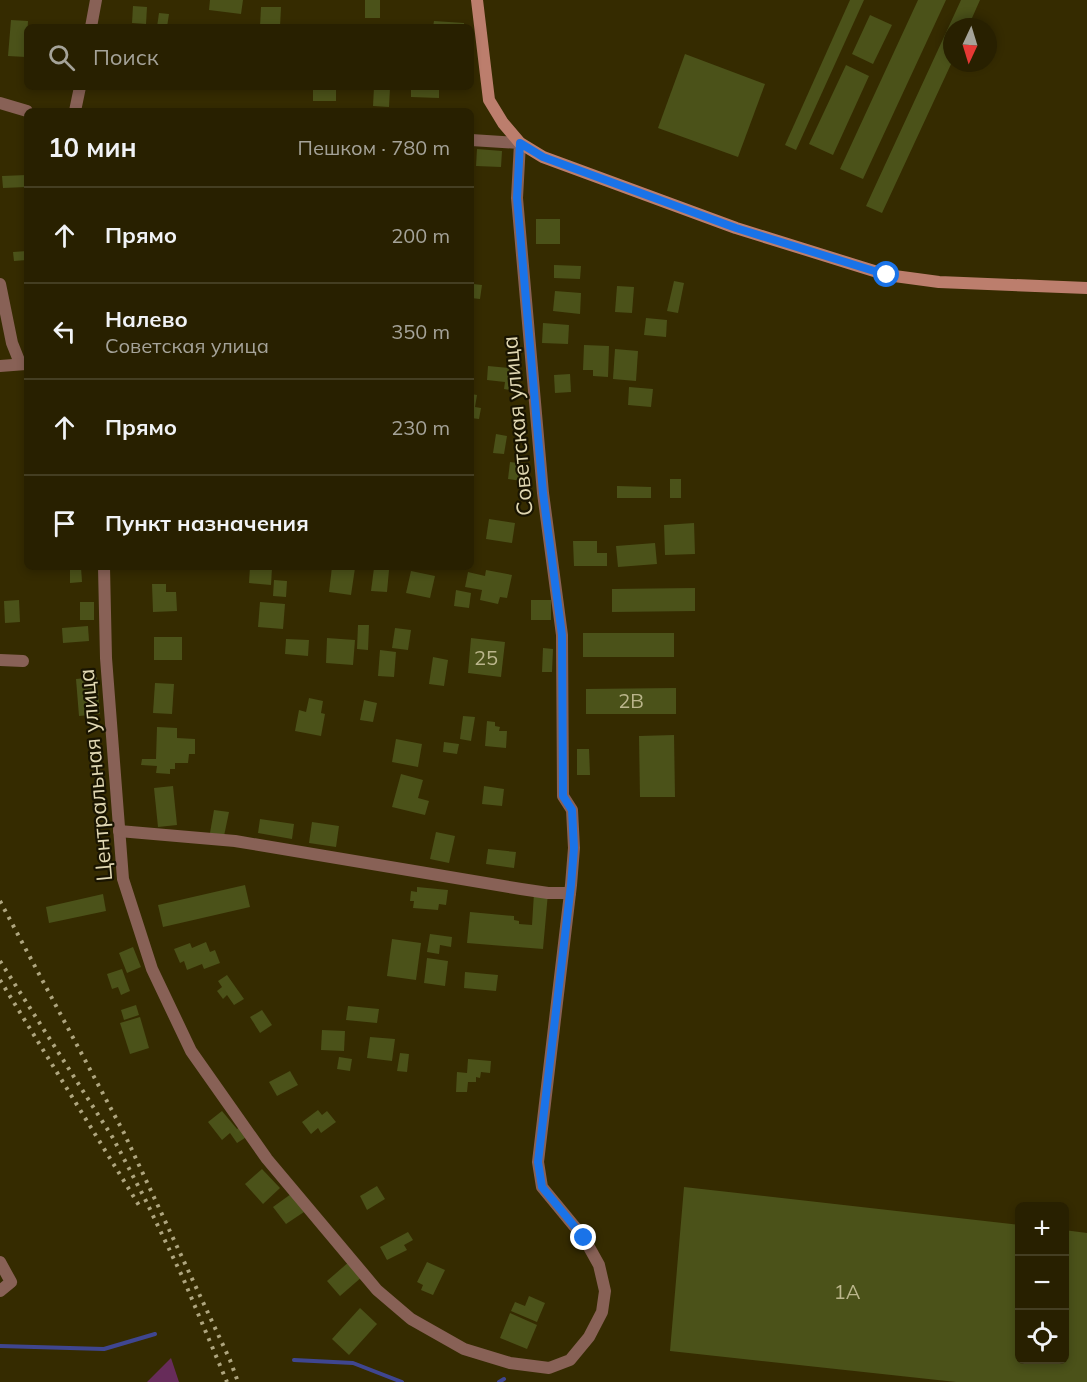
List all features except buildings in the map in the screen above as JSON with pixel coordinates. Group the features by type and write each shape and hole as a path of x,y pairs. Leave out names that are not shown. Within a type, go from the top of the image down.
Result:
{"street":[{"path":"92,24 96,0"},
{"path":"477,0 489,100 503,123 520,143 543,157 736,228 887,275 939,282 1087,288"},
{"path":"76,108 79,90"},
{"path":"0,103 24,110"},
{"path":"474,140 520,143"},
{"name":"Советская улица","path":"520,143 517,198 543,493 562,635 563,796 572,810 574,848 570,893"},
{"path":"0,284 12,343 23,363 0,366"},
{"name":"Центральная улица","path":"104,570 106,658 123,879 152,969 191,1051 267,1159 377,1290 411,1319 464,1349 510,1363 549,1368 570,1360 589,1337 602,1312 605,1291 599,1265 584,1238 542,1187 538,1162 570,893"},
{"path":"0,660 23,661"},
{"path":"119,831 235,841 521,889 570,893"},
{"path":"0,1262 11,1282 0,1291"}],"shaded area":[{"path":"171,1358 179,1382 147,1382"}],"waterway":[{"path":"0,1346 104,1349 155,1334"},
{"path":"294,1360 353,1363 402,1382"},
{"path":"499,1382 504,1379"}],"railway":[{"path":"0,901 124,1133 230,1360 238,1382"},
{"path":"0,961 113,1138 183,1278 227,1382"},
{"path":"0,980 140,1207"}],"route":[{"path":"584,1238 542,1187 538,1162 574,848 572,810 563,796 562,635 543,493 517,198 520,143 543,157 736,228 887,275"}]}
